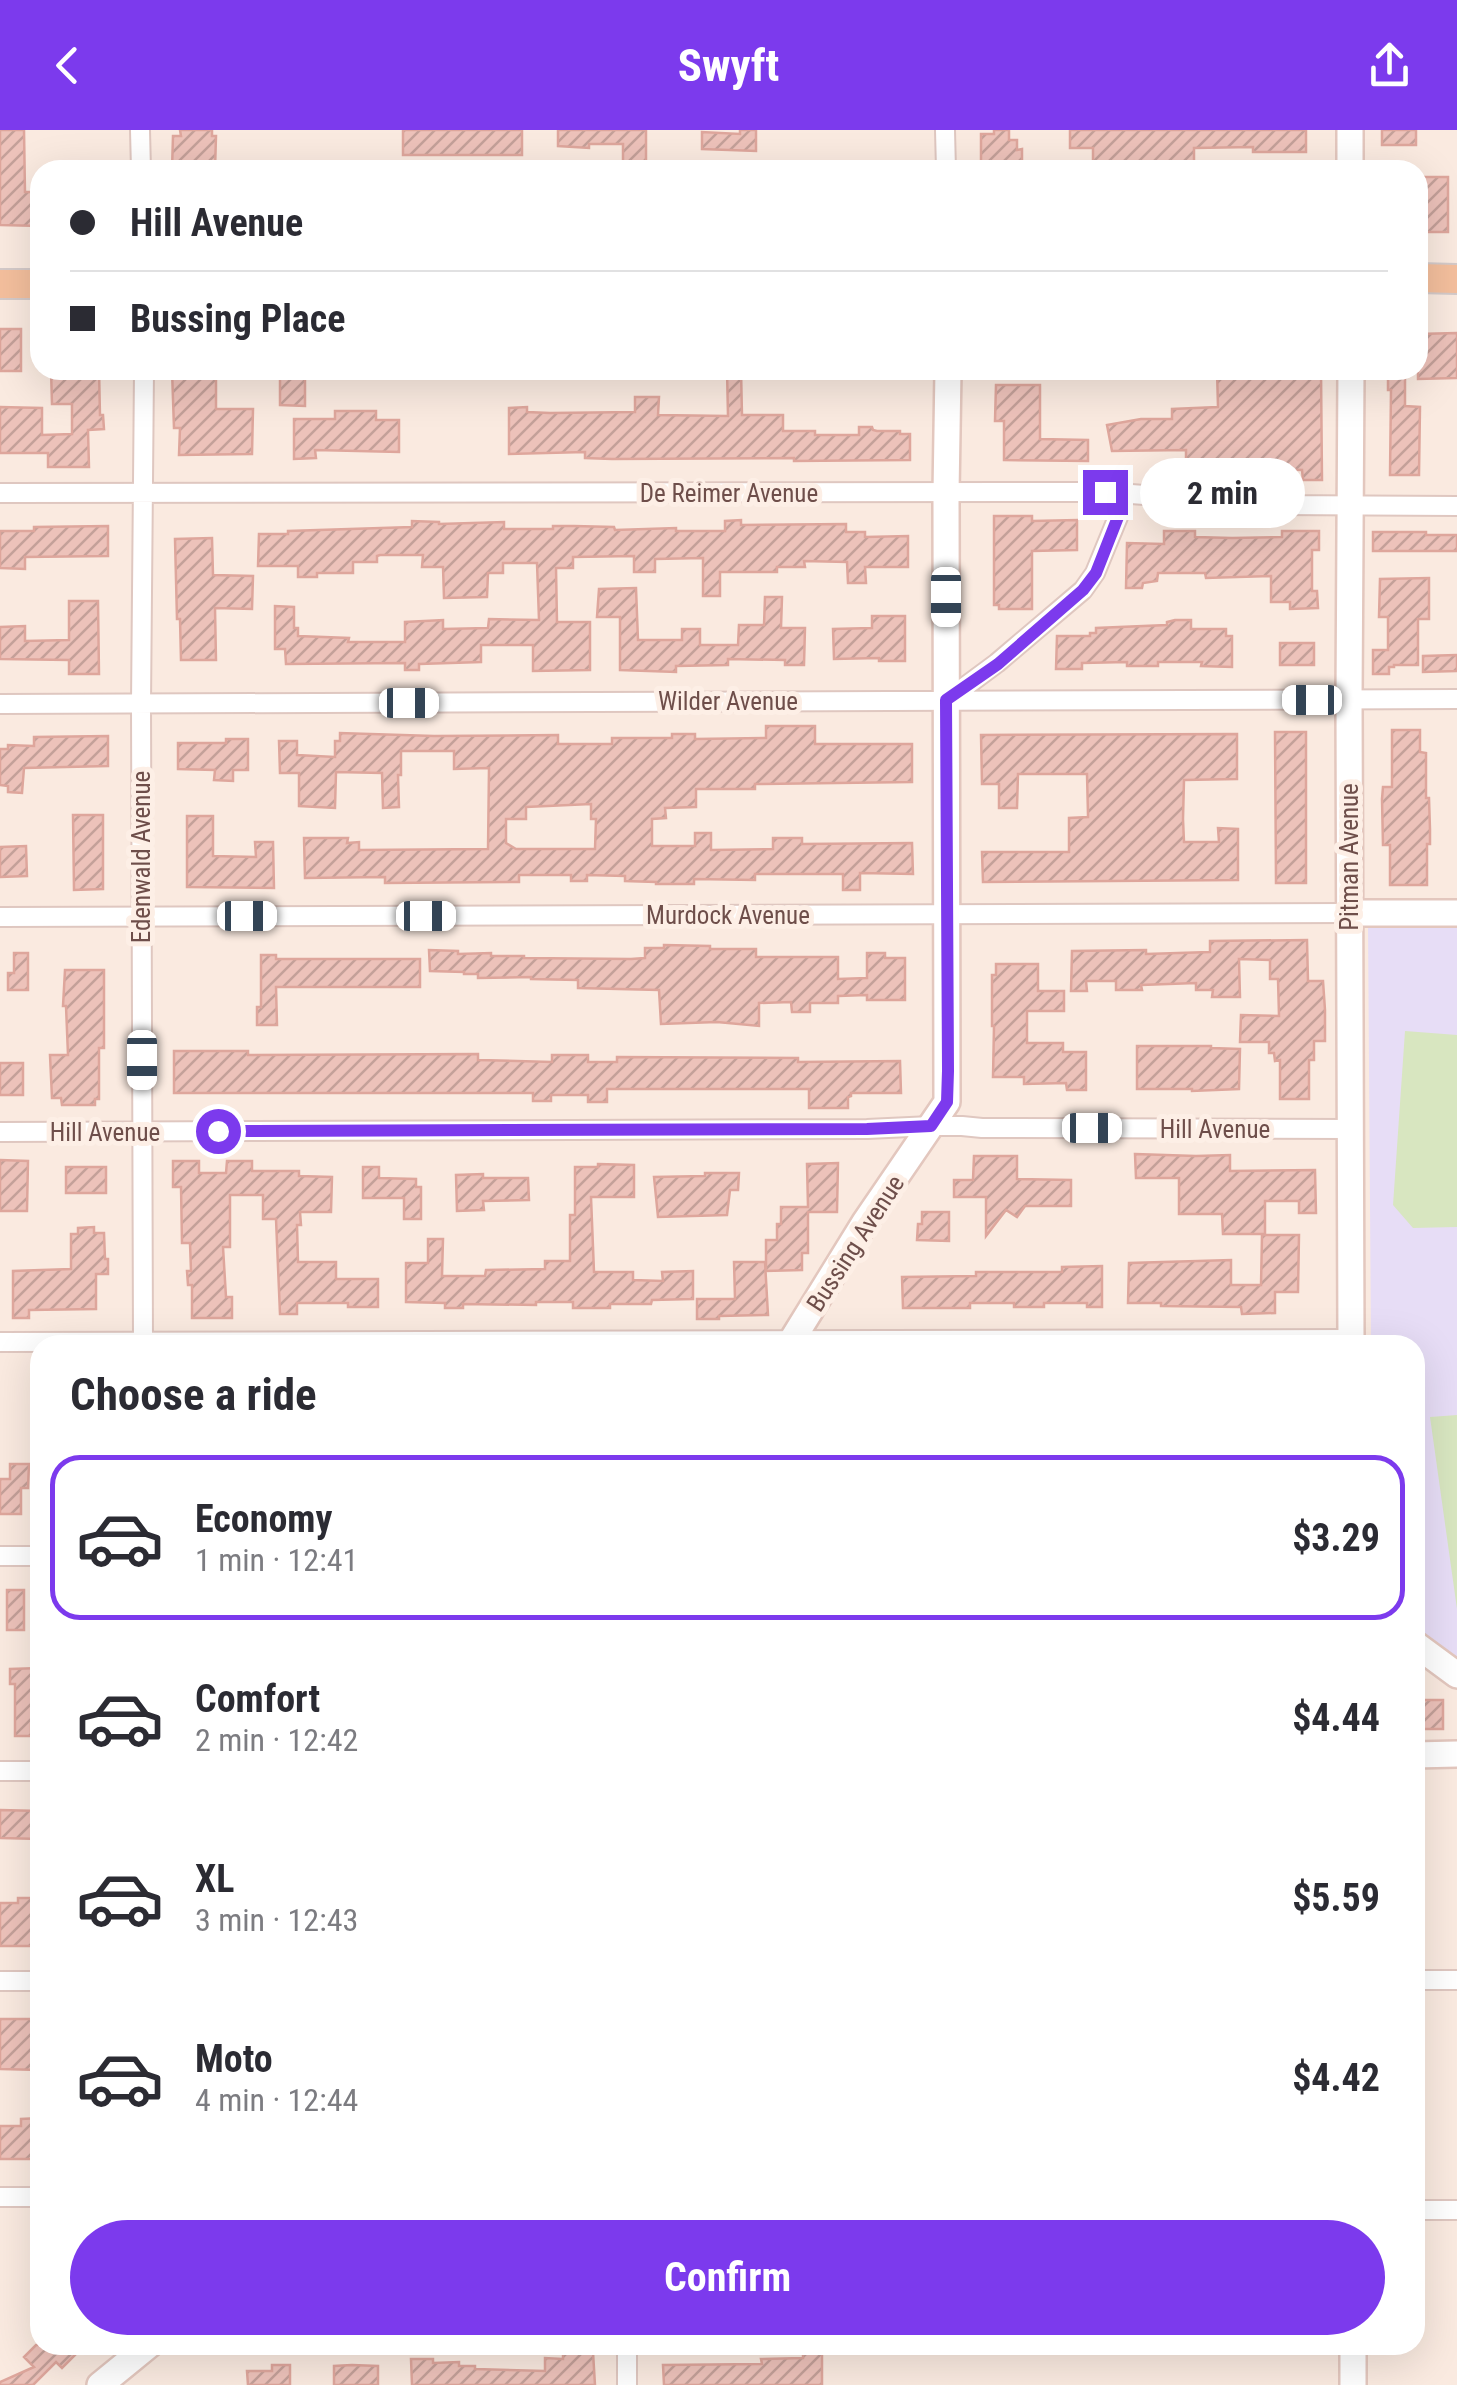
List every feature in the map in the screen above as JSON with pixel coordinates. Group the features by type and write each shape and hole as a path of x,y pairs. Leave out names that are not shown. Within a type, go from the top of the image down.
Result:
{"main road":[{"path":"1428,278 1457,278"},
{"path":"0,284 30,284"}],"street":[{"path":"140,130 142,160"},
{"path":"945,130 946,160"},
{"path":"1350,130 1350,160"},
{"name":"Edenwald Avenue","path":"142,1335 144,380"},
{"name":"Bussing Avenue","path":"795,1335 865,1222 947,1102 948,380"},
{"name":"Pitman Avenue","path":"1350,1335 1351,380"},
{"path":"946,700 998,664 1083,590 1096,573 1118,517 1119,504 1105,492"},
{"name":"De Reimer Avenue","path":"0,494 1105,492 1274,505 1457,506"},
{"name":"Wilder Avenue","path":"0,704 1457,700"},
{"name":"Murdock Avenue","path":"0,917 1457,913"},
{"name":"Hill Avenue","path":"0,1132 931,1126 1350,1129"},
{"path":"0,1342 30,1342"},
{"path":"0,1556 30,1556"},
{"path":"1425,1651 1457,1675"},
{"path":"1425,1755 1457,1754"},
{"path":"0,1771 30,1770"},
{"path":"0,1981 30,1980"},
{"path":"1425,1980 1457,1980"},
{"path":"0,2197 30,2197"},
{"path":"1425,2210 1457,2210"},
{"path":"100,2385 137,2355"},
{"path":"627,2355 628,2385"},
{"path":"1352,2355 1353,2385"}],"shaded area":[{"path":"1368,925 1457,925 1457,1662 1425,1638 1425,1335 1371,1335"}],"green space":[{"path":"1405,1031 1457,1035 1457,1227 1413,1228 1393,1205"},
{"path":"1457,1415 1457,1609 1430,1417"}],"building":[{"path":"0,130 24,130 30,226 0,225"},
{"path":"180,130 212,130 212,136 216,136 215,160 172,160 173,136 181,136"},
{"path":"403,130 522,130 522,155 403,155"},
{"path":"558,130 646,130 646,160 623,160 623,144 558,146"},
{"path":"740,130 756,130 756,151 702,149 702,132 740,134"},
{"path":"994,130 1009,130 1009,140 1017,140 1017,150 1022,149 1022,160 981,160 981,134 994,134"},
{"path":"1070,130 1306,130 1306,152 1253,152 1253,147 1194,148 1194,160 1093,160 1093,148 1070,148"},
{"path":"1382,130 1416,130 1416,145 1382,145"},
{"path":"1428,177 1448,177 1448,232 1428,232"},
{"path":"0,329 21,329 21,371 0,371"},
{"path":"1457,333 1457,378 1428,379 1428,334"},
{"path":"51,380 99,380 104,429 88,430 89,467 48,467 48,453 0,453 0,407 42,408 42,435 72,434 72,404 52,404"},
{"path":"172,380 216,380 216,409 253,409 252,454 179,455 180,428 174,428"},
{"path":"280,380 305,380 305,406 280,405"},
{"path":"727,380 741,380 742,415 783,415 783,431 815,431 815,435 859,435 859,427 900,431 910,434 910,460 612,459 585,458 585,452 509,454 509,408 527,407 527,412 550,413 635,412 635,397 659,397 658,415 728,416"},
{"path":"1217,380 1321,380 1322,480 1303,480 1302,470 1186,466 1186,450 1112,451 1107,425 1172,419 1172,409 1218,407"},
{"path":"1388,380 1405,380 1405,406 1420,407 1419,475 1390,475"},
{"path":"996,385 1040,385 1040,439 1088,440 1088,461 1004,460 1004,421 995,421"},
{"path":"335,411 376,411 376,420 399,420 399,452 315,450 316,458 294,459 294,419 335,419"},
{"path":"994,516 1032,516 1032,521 1077,520 1077,550 1032,551 1032,609 999,609 999,605 994,605"},
{"path":"741,520 741,525 846,524 846,532 865,532 865,537 908,536 908,567 865,567 866,583 848,583 847,562 804,561 805,567 777,567 777,572 720,572 720,596 703,596 703,558 655,559 655,572 634,572 634,556 573,557 573,568 556,568 557,622 590,622 590,670 533,671 533,645 481,645 481,662 419,664 419,670 405,670 405,663 286,664 285,649 275,649 275,606 294,607 298,636 349,638 348,642 405,642 405,622 443,620 443,629 488,628 489,619 539,620 537,563 503,563 503,573 488,573 487,597 444,598 443,567 422,567 423,555 380,555 377,562 353,562 353,573 317,573 317,577 298,577 298,566 258,566 259,534 288,531 412,527 412,521 504,522 504,529 574,526 725,531 725,521"},
{"path":"108,526 108,556 25,557 25,569 0,568 0,531"},
{"path":"1164,531 1195,531 1195,537 1232,538 1282,537 1282,531 1319,531 1319,550 1312,550 1312,591 1317,591 1318,608 1290,609 1290,602 1271,602 1271,576 1206,578 1205,573 1158,573 1157,581 1143,583 1142,588 1126,588 1127,543 1164,544"},
{"path":"1373,532 1457,535 1457,551 1373,551"},
{"path":"212,538 213,575 253,576 252,609 215,608 216,660 181,660 175,539"},
{"path":"1429,578 1429,619 1418,619 1418,665 1394,665 1389,667 1389,674 1373,674 1373,650 1388,650 1388,617 1379,617 1380,579"},
{"path":"636,588 638,640 682,640 682,629 700,629 700,645 738,645 739,625 764,625 765,597 782,597 781,628 805,628 804,665 785,665 785,660 728,659 728,665 676,666 676,672 620,670 620,617 597,617 599,589"},
{"path":"69,601 98,601 99,674 69,674 69,660 0,659 0,627 25,626 25,641 69,640"},
{"path":"872,616 905,616 905,661 834,659 833,629 872,628"},
{"path":"1175,620 1191,620 1191,629 1226,629 1226,636 1232,636 1232,667 1201,666 1202,662 1127,666 1127,662 1082,663 1082,669 1056,669 1057,636 1090,636 1096,628 1167,625"},
{"path":"1280,643 1314,643 1314,665 1280,665"},
{"path":"1457,655 1457,671 1423,672 1423,656"},
{"path":"766,726 815,726 815,744 912,744 912,782 755,784 755,789 696,789 696,807 665,808 666,818 652,819 652,846 695,846 695,833 711,833 711,850 773,849 773,838 802,838 802,844 912,843 913,874 860,873 860,890 843,890 843,874 755,874 755,880 694,879 694,884 656,884 625,881 625,876 587,875 587,881 571,881 571,875 519,875 519,882 385,883 385,877 305,878 304,838 348,838 347,843 359,842 359,850 488,849 489,768 454,769 454,751 401,751 399,807 383,808 382,773 336,772 335,808 299,806 299,773 280,773 279,741 297,741 297,755 335,757 335,741 340,741 340,733 558,735 558,744 612,744 612,738 672,738 672,734 695,734 695,739 766,738","holes":["591,804 591,819 596,819 595,849 516,849 506,843 506,819 526,819 526,807"]},
{"path":"1392,730 1420,730 1420,752 1426,753 1430,829 1427,885 1390,885 1390,845 1383,845 1382,799 1383,787 1392,787"},
{"path":"1275,732 1306,732 1306,883 1276,883"},
{"path":"1237,734 1237,779 1184,780 1183,819 1184,842 1219,842 1218,828 1238,829 1238,880 983,882 982,852 1069,852 1069,818 1088,815 1087,774 1018,774 1017,808 999,808 999,784 982,784 981,735"},
{"path":"108,736 108,766 24,768 22,793 8,792 8,786 0,785 0,749 8,749 8,745 34,746 34,737"},
{"path":"226,739 248,739 248,770 233,770 233,781 214,780 215,770 178,769 178,743 226,743"},
{"path":"73,815 103,815 103,889 74,890"},
{"path":"187,816 213,816 213,856 256,857 255,842 273,842 274,888 187,887"},
{"path":"26,846 27,876 0,877 0,847"},
{"path":"1307,940 1308,981 1323,981 1325,1010 1325,1041 1314,1041 1314,1060 1309,1060 1309,1099 1280,1099 1280,1060 1275,1061 1274,1053 1269,1053 1269,1042 1240,1042 1241,1015 1279,1016 1278,979 1270,979 1270,960 1239,959 1240,997 1212,997 1213,990 1196,990 1196,983 1116,990 1116,981 1086,981 1087,991 1071,991 1072,951 1210,952 1210,941"},
{"path":"664,945 756,949 756,957 838,957 838,979 867,978 867,953 885,953 885,958 905,958 905,1000 838,996 838,1003 810,1003 810,1012 792,1012 791,1002 759,1003 759,1026 717,1022 661,1024 659,990 578,988 578,980 478,978 478,974 430,971 429,950 524,958 631,959 645,958 645,948"},
{"path":"14,953 28,953 28,990 8,990 8,973 14,973"},
{"path":"261,955 276,955 276,959 420,959 420,987 276,987 277,1025 257,1025"},
{"path":"996,964 1038,964 1038,991 1064,991 1064,1011 1027,1011 1027,1043 1063,1043 1063,1052 1086,1052 1086,1090 1067,1090 1066,1083 1024,1084 1024,1077 993,1077 992,975 996,975"},
{"path":"65,970 104,970 104,1048 99,1048 99,1099 95,1099 95,1105 62,1105 61,1098 52,1098 50,1055 68,1055 63,1006"},
{"path":"1137,1046 1240,1049 1239,1089 1137,1089"},
{"path":"174,1051 248,1051 248,1055 478,1054 478,1060 552,1062 552,1055 588,1055 588,1062 617,1062 617,1057 900,1061 901,1093 851,1093 848,1108 809,1108 809,1089 607,1089 607,1102 588,1102 588,1095 551,1095 551,1101 533,1101 533,1093 174,1093"},
{"path":"0,1063 23,1063 23,1095 0,1095"},
{"path":"1135,1154 1230,1155 1230,1171 1315,1170 1316,1213 1299,1213 1299,1201 1265,1201 1265,1234 1223,1234 1222,1214 1179,1214 1179,1178 1136,1178"},
{"path":"974,1156 1017,1156 1017,1179 1071,1180 1071,1206 1025,1206 1017,1217 1006,1210 986,1236 986,1197 954,1197 954,1180 973,1180"},
{"path":"0,1160 28,1161 27,1211 0,1211"},
{"path":"173,1161 199,1161 199,1173 226,1173 227,1161 252,1161 252,1171 299,1171 299,1176 332,1177 331,1212 300,1212 298,1262 336,1262 336,1279 378,1279 378,1307 297,1303 297,1314 280,1314 276,1219 263,1219 263,1195 230,1195 230,1247 223,1247 226,1297 232,1297 232,1318 192,1318 192,1285 188,1285 187,1271 191,1271 190,1243 182,1243 181,1187 173,1187"},
{"path":"838,1163 837,1212 808,1212 808,1253 802,1253 802,1270 766,1271 766,1240 777,1240 781,1207 808,1207 807,1164"},
{"path":"634,1165 634,1197 591,1197 594,1272 633,1272 633,1280 663,1281 662,1272 693,1271 693,1299 610,1304 610,1308 573,1308 573,1302 463,1304 463,1308 445,1308 445,1303 406,1302 406,1263 428,1263 428,1239 443,1239 442,1276 485,1276 486,1270 545,1269 545,1261 570,1261 575,1167"},
{"path":"66,1167 106,1167 106,1193 66,1193"},
{"path":"363,1167 379,1167 379,1178 416,1179 416,1187 421,1187 421,1219 404,1219 404,1198 363,1198"},
{"path":"739,1173 738,1190 730,1190 727,1215 658,1217 654,1177"},
{"path":"483,1174 483,1178 528,1178 529,1200 483,1201 484,1210 457,1211 456,1175"},
{"path":"922,1212 949,1212 949,1241 917,1240"},
{"path":"94,1227 94,1233 104,1233 108,1259 108,1274 96,1274 96,1309 29,1310 29,1318 13,1318 13,1271 71,1269 71,1234 78,1234 78,1228"},
{"path":"1262,1235 1299,1235 1298,1292 1275,1292 1275,1313 1242,1314 1241,1307 1128,1303 1129,1263 1231,1260 1231,1285 1261,1285"},
{"path":"734,1262 765,1262 768,1315 697,1319 697,1299 735,1299"},
{"path":"1102,1266 1102,1307 1087,1307 1087,1303 1014,1307 1014,1303 970,1303 970,1308 903,1308 902,1277 1062,1272 1062,1267"},
{"path":"10,1464 29,1464 28,1488 21,1488 21,1514 0,1514 0,1479 10,1479"},
{"path":"7,1590 24,1590 24,1630 7,1630"},
{"path":"30,1668 30,1736 15,1736 15,1684 10,1684 10,1669"},
{"path":"1425,1700 1443,1700 1443,1729 1425,1729"},
{"path":"0,1810 30,1811 30,1839 0,1838"},
{"path":"18,1898 30,1898 30,1946 0,1946 0,1903 18,1903"},
{"path":"0,2019 30,2019 30,2070 0,2069"},
{"path":"21,2119 30,2119 30,2159 0,2159 0,2126 21,2126"},
{"path":"30,2351 30,2355 75,2355 62,2368 56,2362 33,2385 0,2385 34,2367 24,2357"},
{"path":"563,2355 593,2355 595,2385 412,2385 411,2359 459,2362 459,2366 475,2369 545,2371 545,2358 563,2359"},
{"path":"822,2355 822,2385 664,2385 663,2365 762,2364 761,2359"},
{"path":"272,2365 290,2365 290,2385 248,2385 247,2371 272,2371"},
{"path":"334,2366 378,2366 378,2385 334,2385"}],"route":[{"path":"218,1131 931,1126 947,1102 946,700 998,664 1067,605 1096,573 1118,517 1119,504 1105,492"}]}
